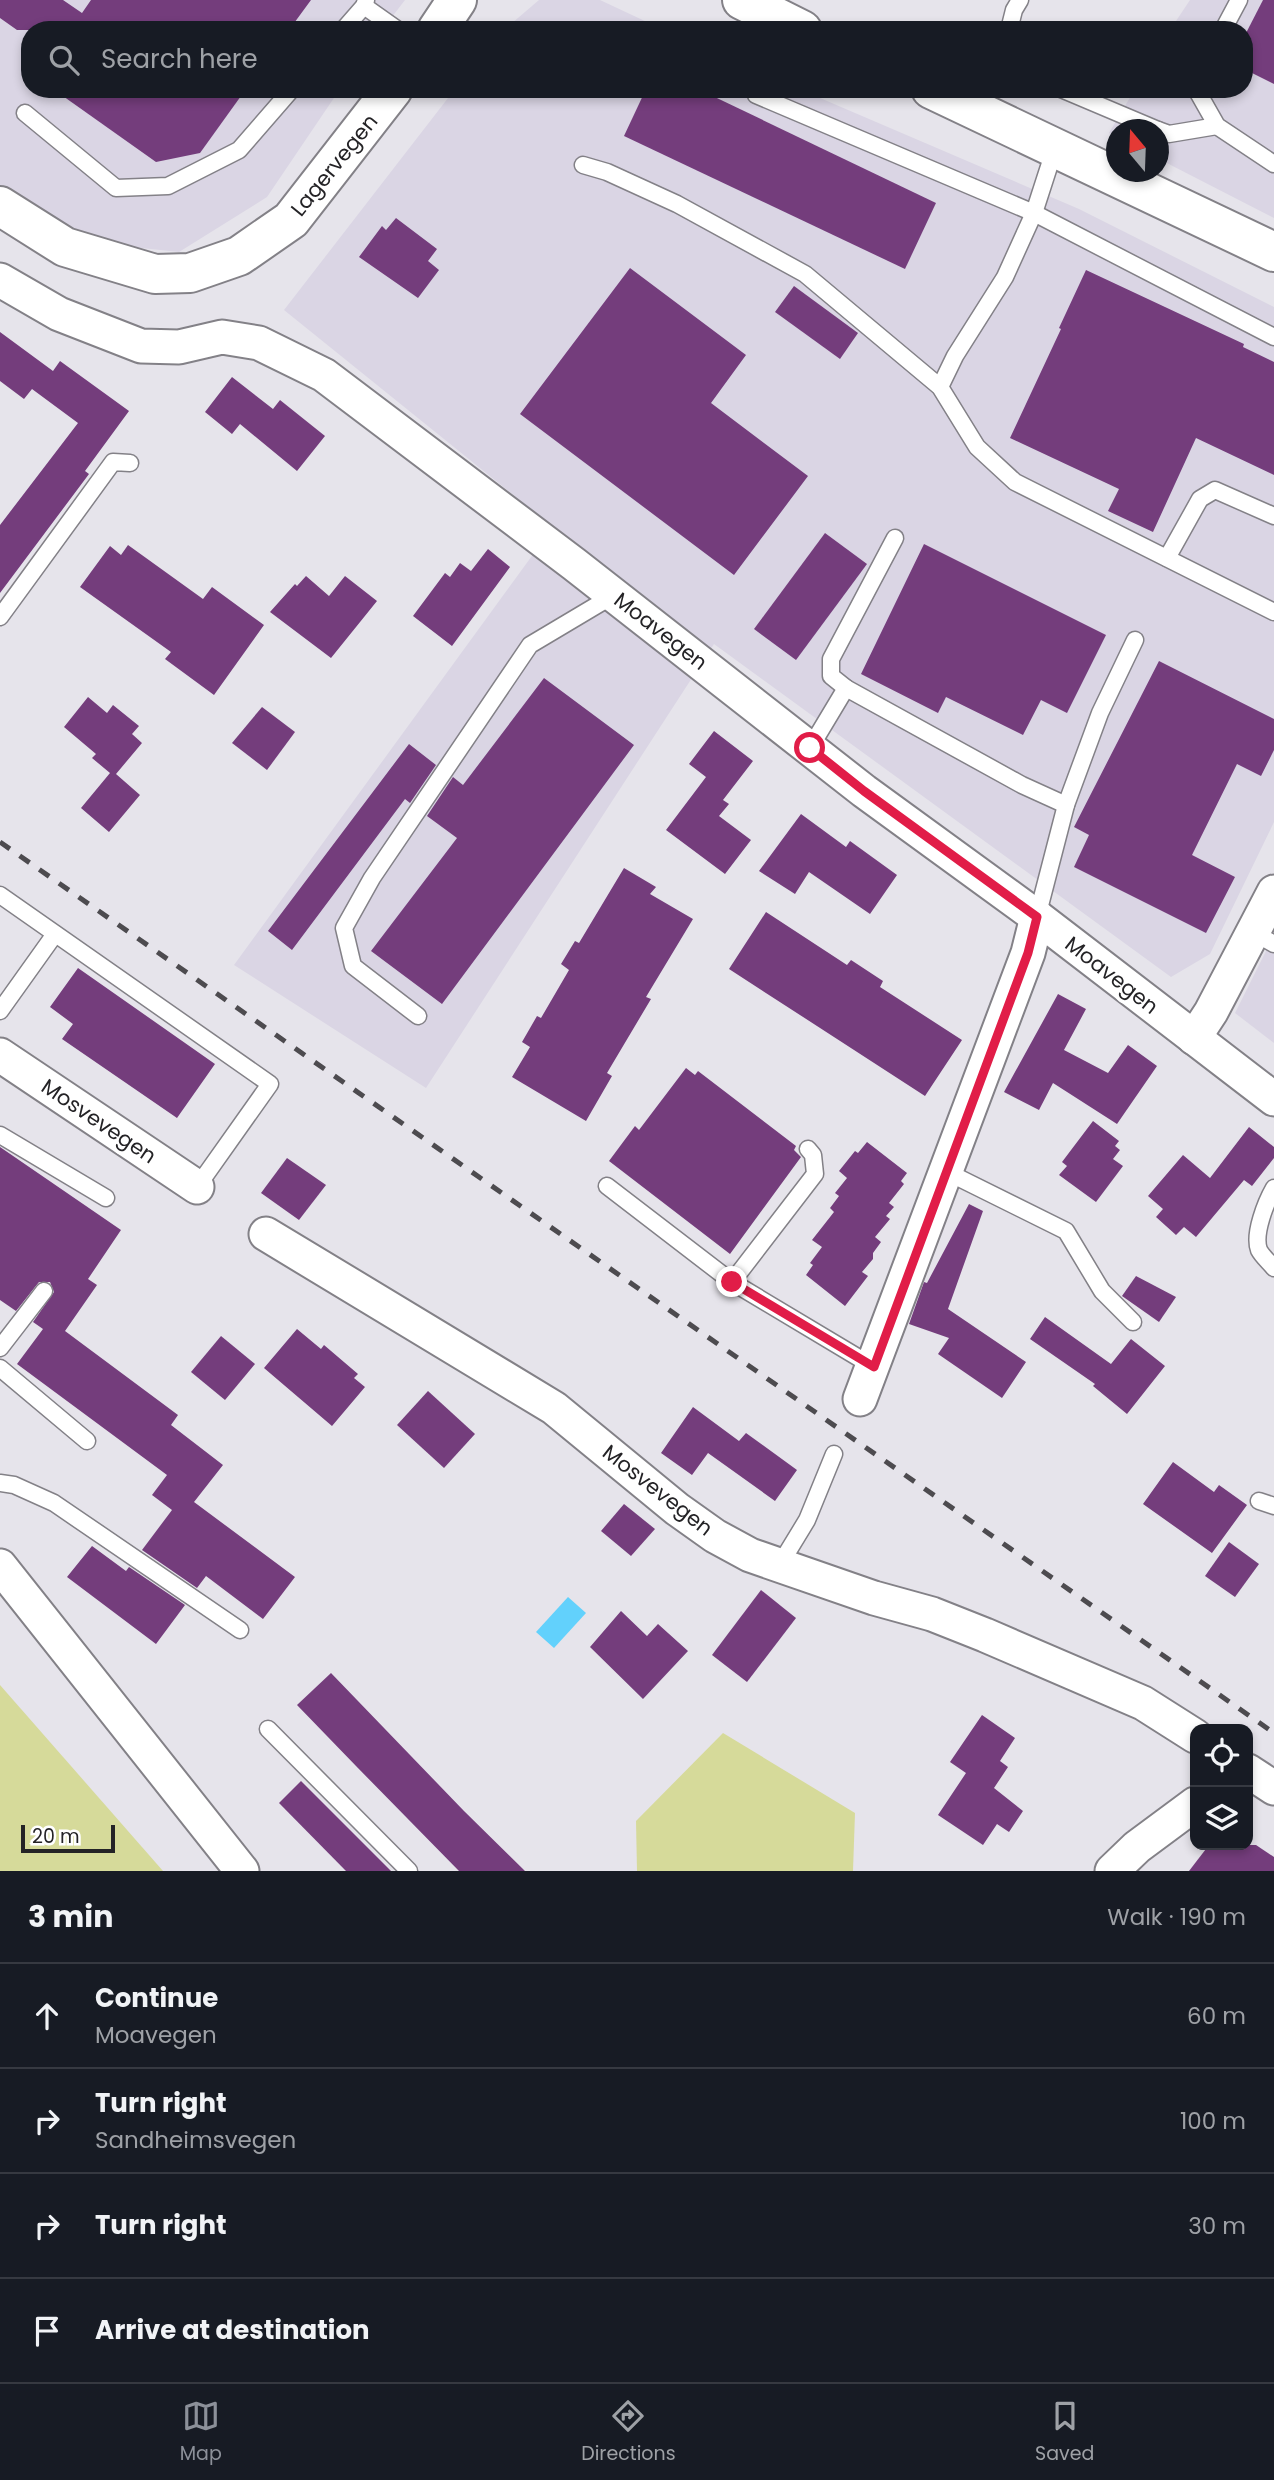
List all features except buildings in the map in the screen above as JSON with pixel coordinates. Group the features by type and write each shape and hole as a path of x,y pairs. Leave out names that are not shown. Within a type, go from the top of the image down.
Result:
{"street":[{"path":"442,21 457,0"},
{"name":"Lagervegen","path":"0,206 65,247 155,274 190,273 239,256 291,220 386,98"},
{"path":"950,98 1274,252"},
{"name":"Moavegen","path":"0,280 59,314 141,346 179,347 222,337 259,343 324,375 614,595 864,791 1037,917 1274,1099"},
{"path":"1194,1038 1264,938 1274,892"},
{"path":"860,1399 1028,953 1037,917"},
{"name":"Mosvevegen","path":"0,1055 197,1187"},
{"name":"Mosvevegen","path":"267,1234 554,1408 677,1509 715,1536 750,1555 874,1598 932,1614 985,1635 1143,1703 1190,1734"},
{"path":"0,1566 242,1871"},
{"path":"1253,1774 1274,1788"},
{"path":"1112,1871 1137,1847 1190,1808"}],"lane":[{"path":"1011,21 1020,0"},
{"path":"1228,21 1239,0"},
{"path":"351,21 365,3 387,21"},
{"path":"24,113 116,188 168,186 239,150 284,98"},
{"path":"763,98 1034,213 1274,337"},
{"path":"1082,98 1132,119"},
{"path":"1201,98 1217,125 1274,164"},
{"path":"1169,134 1217,125"},
{"path":"940,387 955,356 1005,277 1034,213 1056,147"},
{"path":"583,165 607,172 677,204 806,274 940,387 977,447 1015,482 1274,612"},
{"path":"0,617 113,463 130,463"},
{"path":"1167,558 1200,499 1215,490 1274,516"},
{"path":"895,538 831,659 831,676 846,688 1022,785 1066,805"},
{"path":"418,1016 353,966 344,928 372,878 530,645 614,595"},
{"path":"1037,917 1066,805 1101,713 1135,640"},
{"path":"810,748 846,688"},
{"path":"0,895 270,1084 197,1187"},
{"path":"0,1010 55,934"},
{"path":"0,1135 106,1198"},
{"path":"732,1282 815,1174 813,1155 808,1149"},
{"path":"947,1172 1066,1231 1102,1292 1133,1322"},
{"path":"607,1185 732,1282 874,1367"},
{"path":"1274,1188 1261,1218 1258,1238 1259,1250 1274,1268"},
{"path":"0,1348 44,1291"},
{"path":"0,1368 87,1441"},
{"path":"779,1566 807,1520 834,1454"},
{"path":"0,1483 14,1485 54,1503 240,1630"},
{"path":"268,1729 409,1871"}],"shaded area":[{"path":"0,0 405,0 389,21 21,21 21,98 334,98 267,197 179,252 95,243 0,185"},
{"path":"539,0 600,0 645,21 514,21"},
{"path":"1190,0 1274,0 1274,218 1169,164 1169,119 1117,119 1130,98 1253,98 1253,21 1176,21"},
{"path":"448,98 820,98 1079,209 1274,307 1274,822 1210,954 1171,977 714,644 426,1088 234,965 553,527 284,310"},
{"path":"1274,935 1274,1043 1235,1013"}],"green space":[{"path":"0,1685 163,1871 0,1871"},
{"path":"723,1733 855,1813 853,1871 637,1871 636,1821"}],"water":[{"path":"568,1597 586,1613 554,1648 536,1632"}],"railway":[{"path":"0,842 1274,1733"}],"route":[{"path":"732,1282 874,1367 1028,953 1037,917 864,791 810,748"}]}
